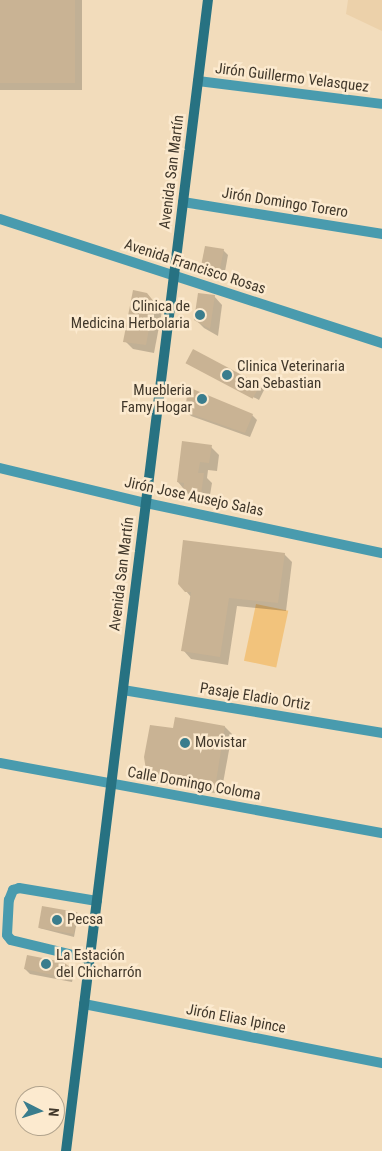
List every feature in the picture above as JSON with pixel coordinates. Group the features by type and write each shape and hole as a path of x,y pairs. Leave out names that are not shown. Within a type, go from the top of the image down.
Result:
{"street":[{"name":"Avenida San Martín","path":"66,1151 208,0"},
{"name":"Jirón Guillermo Velasquez","path":"198,81 382,104"},
{"name":"Jirón Domingo Torero","path":"184,202 382,234"},
{"name":"Avenida Francisco Rosas","path":"0,219 382,343"},
{"name":"Jirón Jose Ausejo Salas","path":"0,468 146,503 382,552"},
{"name":"Pasaje Eladio Ortiz","path":"123,690 382,733"},
{"name":"Calle Domingo Coloma","path":"0,763 382,833"},
{"path":"90,960 11,940 7,934 8,900 13,890 19,888 97,902"},
{"name":"Jirón Elias Ipince","path":"84,1004 382,1063"}],"shaded area":[{"path":"348,0 382,0 382,31 346,14"},
{"path":"256,604 288,611 276,668 244,661"}],"building":[{"path":"0,0 75,0 75,83 0,83"},
{"path":"205,246 224,249 219,273 207,271 201,266"},
{"path":"133,290 147,293 154,302 146,345 123,342"},
{"path":"198,293 215,295 210,329 194,320"},
{"name":"Clinica Veterinaria San Sebastian","path":"193,349 260,385 253,399 185,363"},
{"name":"Muebleria Famy Hogar","path":"188,387 253,414 245,433 185,412"},
{"path":"182,441 212,445 209,463 200,462 198,473 204,473 201,494 183,491 184,483 177,482"},
{"path":"183,540 285,553 278,603 229,598 220,657 181,651 191,592 185,592 178,584"},
{"name":"Movistar","path":"175,717 225,726 215,788 147,777 144,757 150,725 173,728"},
{"name":"Pecsa","path":"42,906 77,912 74,934 38,928"},
{"name":"La Estación del Chicharrón","path":"27,955 63,962 70,967 67,978 24,969"}],"place":[{"name":"Clinica de Medicina Herbolaria","path":"200,315"},
{"name":"Clinica Veterinaria San Sebastian","path":"227,375"},
{"name":"Muebleria Famy Hogar","path":"202,399"},
{"name":"Movistar","path":"185,743"},
{"name":"Pecsa","path":"57,920"},
{"name":"La Estación del Chicharrón","path":"46,964"}]}
